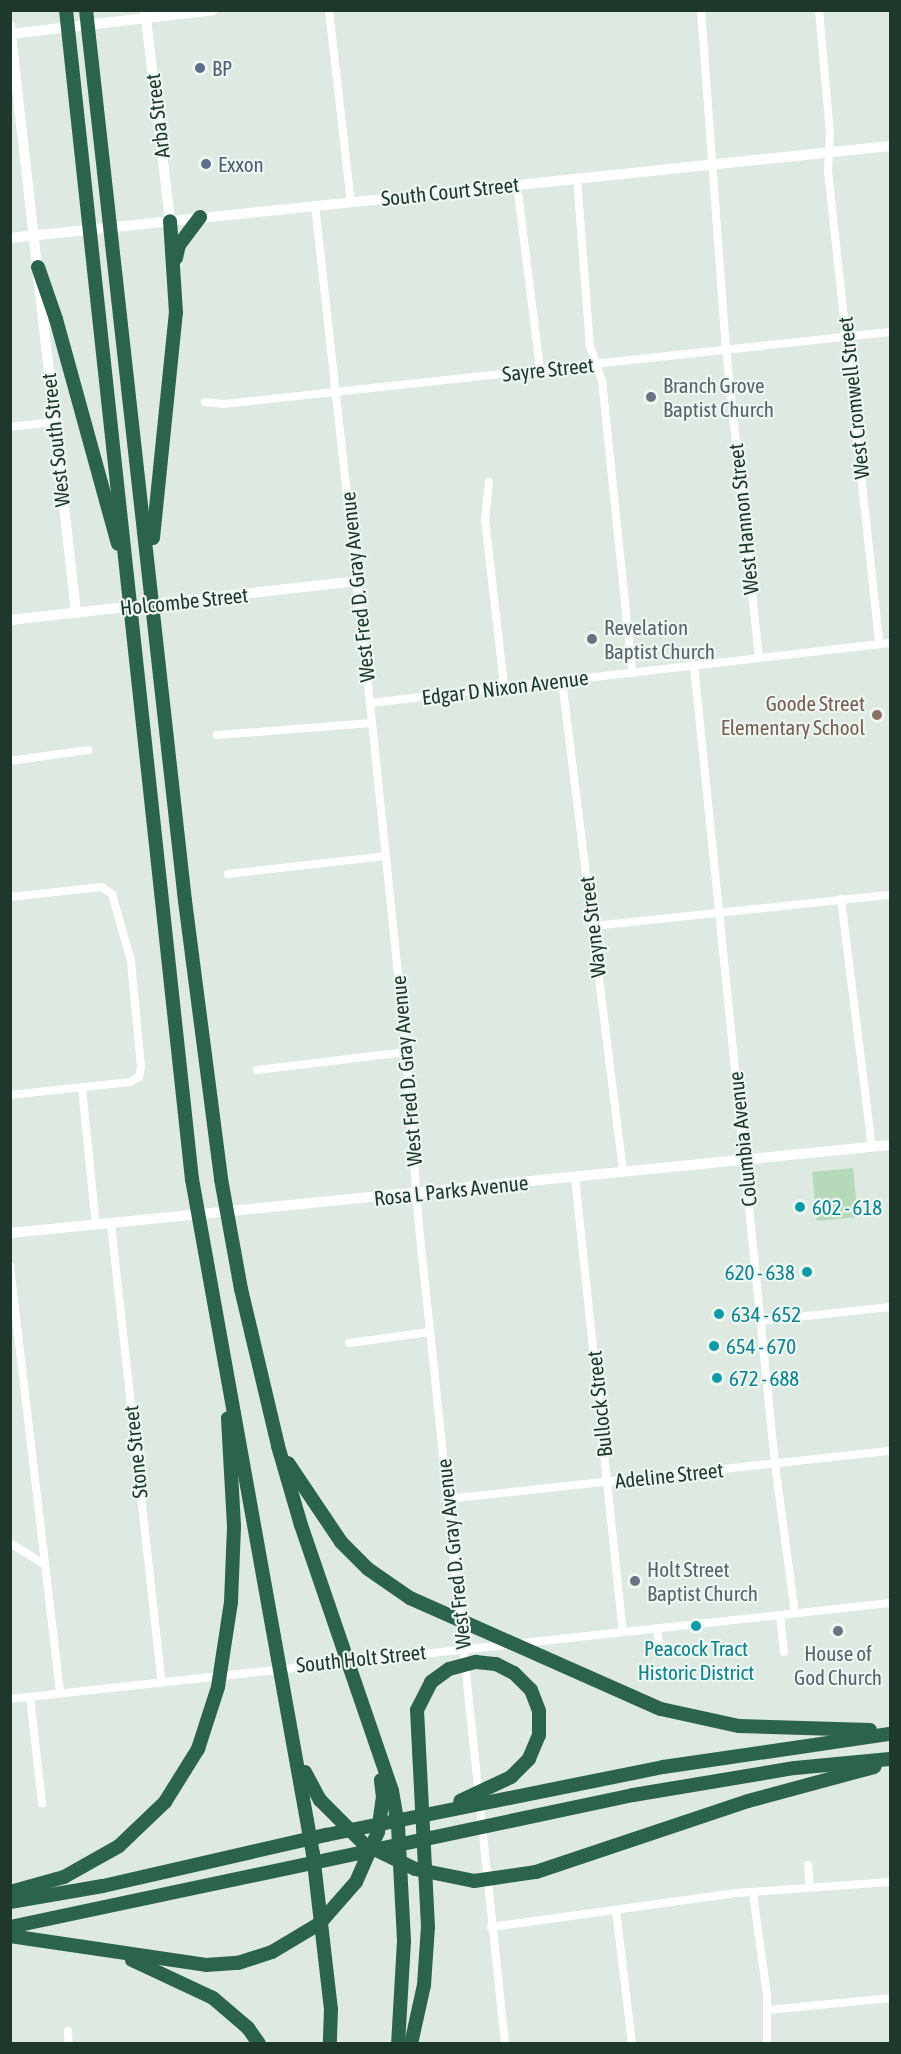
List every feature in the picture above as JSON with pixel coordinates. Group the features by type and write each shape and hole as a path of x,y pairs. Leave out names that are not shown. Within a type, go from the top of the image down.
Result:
{"highway":[{"path":"66,10 135,638 161,916 192,1179 313,1854 331,2009 330,2043"},
{"path":"86,10 151,576 185,901 221,1179 278,1446 301,1526 336,1622 378,1750 398,1826 404,1941 398,2043"},
{"path":"175,260 178,245 200,217"},
{"path":"151,576 157,478 176,313 175,260 170,220"},
{"path":"38,267 56,319 128,578"},
{"path":"14,1896 79,1870 132,1836 184,1776 210,1716 228,1628 234,1526 224,1362"},
{"path":"278,1446 341,1542 368,1569 410,1598 635,1699 715,1722 891,1733"},
{"path":"411,2043 424,1985 428,1927 416,1718 422,1696 431,1682 458,1665 496,1664 524,1681 539,1711 536,1746 511,1777 432,1813"},
{"path":"289,1718 308,1781 328,1810 364,1844 388,1858 441,1876 474,1881 519,1876 682,1822 891,1760"},
{"path":"14,1896 693,1761 891,1733"},
{"path":"20,1929 116,1953 206,1965 238,1963 272,1952 319,1924 356,1882 378,1832 383,1797 378,1750"},
{"path":"10,1936 20,1929 275,1868 516,1818 720,1779 891,1760"},
{"path":"116,1953 213,1998 248,2028 259,2043"}],"street":[{"path":"11,34 123,21 146,14 213,10"},
{"path":"329,10 351,202"},
{"name":"West Hannon Street","path":"701,10 726,350 759,658"},
{"name":"West Cromwell Street","path":"819,10 829,152 879,644"},
{"name":"Arba Street","path":"146,14 170,220"},
{"name":"West South Street","path":"10,26 76,613"},
{"name":"South Court Street","path":"10,238 891,146"},
{"path":"577,178 590,346 602,380 632,672"},
{"path":"517,184 540,369"},
{"name":"West Fred D. Gray Avenue","path":"315,205 386,856 406,1052 430,1332 505,2043"},
{"name":"Sayre Street","path":"205,402 223,404 891,332"},
{"path":"10,427 53,422"},
{"path":"489,482 485,519 504,687"},
{"name":"Holcombe Street","path":"10,620 357,581"},
{"name":"Edgar D Nixon Avenue","path":"370,703 891,643"},
{"name":"Columbia Avenue","path":"694,665 775,1464 795,1613"},
{"name":"Wayne Street","path":"562,681 622,1172"},
{"path":"217,735 372,723"},
{"path":"10,760 88,750"},
{"path":"228,874 386,856"},
{"path":"10,897 106,889 113,898 131,961 139,1077 130,1082 10,1095"},
{"path":"592,926 719,911 891,895"},
{"path":"841,899 872,1147"},
{"path":"257,1070 406,1052"},
{"path":"82,1088 96,1225"},
{"name":"Rosa L Parks Avenue","path":"10,1233 891,1145"},
{"name":"Bullock Street","path":"575,1177 623,1630"},
{"name":"Stone Street","path":"111,1224 161,1680"},
{"path":"10,1266 43,1564 60,1693"},
{"path":"760,1321 891,1307"},
{"path":"349,1343 430,1332"},
{"name":"Adeline Street","path":"447,1499 891,1451"},
{"path":"10,1543 43,1564"},
{"name":"South Holt Street","path":"10,1698 463,1647 891,1603"},
{"path":"780,1615 784,1652"},
{"path":"657,1628 659,1643"},
{"path":"30,1697 42,1803"},
{"path":"808,1865 810,1887"},
{"path":"491,1927 810,1887 891,1882"},
{"path":"753,1894 768,2010 767,2043"},
{"path":"616,1910 632,2043"},
{"path":"768,2010 891,1998"},
{"path":"68,2031 69,2043"}],"green space":[{"path":"853,1168 858,1217 817,1221 812,1172"}],"place":[{"name":"BP","path":"200,68"},
{"name":"Exxon","path":"206,164"},
{"name":"Branch Grove Baptist Church","path":"651,397"},
{"name":"Revelation Baptist Church","path":"592,639"},
{"name":"Goode Street Elementary School","path":"877,715"},
{"name":"602 - 618","path":"800,1207"},
{"name":"620 - 638","path":"807,1272"},
{"name":"634 - 652","path":"719,1314"},
{"name":"654 - 670","path":"714,1346"},
{"name":"672 - 688","path":"717,1378"},
{"name":"Holt Street Baptist Church","path":"635,1581"},
{"name":"Peacock Tract Historic District","path":"696,1626"},
{"name":"House of God Church","path":"838,1631"}]}
